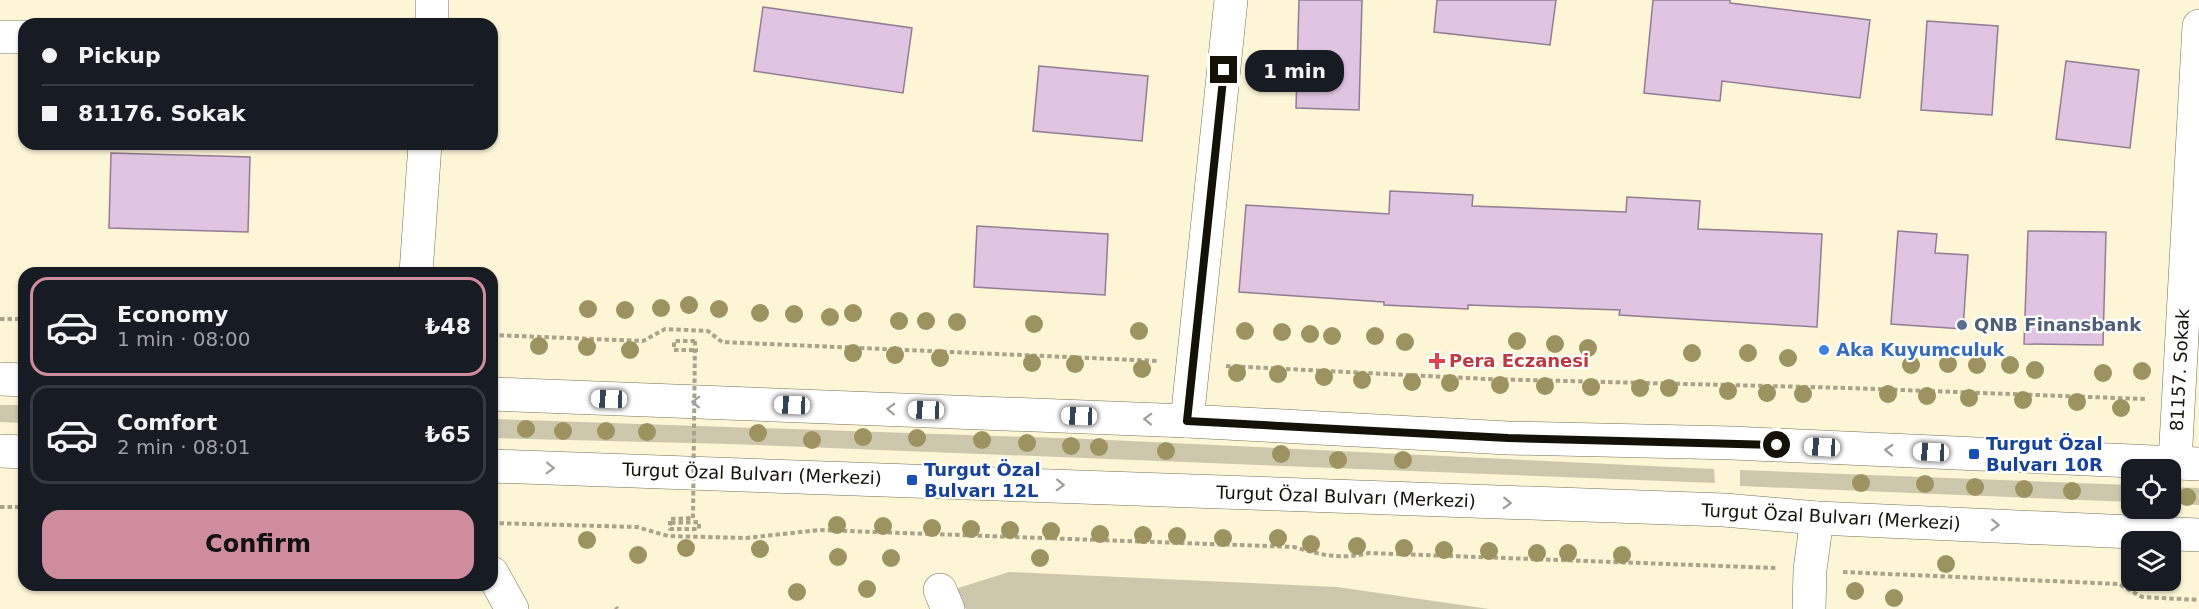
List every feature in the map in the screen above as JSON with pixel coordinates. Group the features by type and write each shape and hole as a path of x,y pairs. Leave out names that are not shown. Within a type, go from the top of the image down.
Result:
{"main road":[{"path":"432,0 432,18"},
{"path":"1187,421 1231,0"},
{"name":"81157. Sokak","path":"2187,463 2199,26"},
{"path":"0,37 18,37"},
{"path":"416,267 425,150"},
{"path":"0,379 18,380"},
{"path":"498,394 1187,421 1508,438 1732,443 2187,463"},
{"path":"0,451 18,452"},
{"name":"Turgut Özal Bulvarı (Merkezi)","path":"498,466 1724,510 1816,518 2199,535"},
{"path":"1809,609 1810,570 1816,518"},
{"path":"498,584 512,609"}],"path":[{"path":"0,319 18,320"},
{"path":"498,335 643,341 665,329 708,331 722,342 1158,361"},
{"path":"671,523 699,522 699,529 670,529 670,519 693,518 694,447 695,353 695,341 674,341 674,350 686,350 698,350"},
{"path":"1223,365 1487,379 1848,388 2149,399"},
{"path":"0,507 18,507"},
{"path":"498,523 637,527 668,537 746,538 819,530 1294,547 1325,556 1353,557 1369,553 1782,568"},
{"path":"1841,572 2118,584 2142,597 2199,600"}],"shaded area":[{"path":"0,405 18,405 18,423 0,422"},
{"path":"498,419 1087,439 1714,469 1715,483 730,444 498,438"},
{"path":"1740,470 2121,485 2121,502 1740,486"},
{"path":"2181,487 2199,488 2199,505 2181,504"},
{"path":"1009,572 1337,587 1489,609 966,609 955,589"}],"building":[{"path":"1299,0 1362,0 1359,110 1296,108"},
{"path":"1437,0 1556,0 1550,45 1434,32"},
{"path":"1653,0 1730,0 1730,3 1870,20 1860,98 1722,81 1720,101 1644,93"},
{"path":"763,7 912,28 903,93 754,71"},
{"path":"1927,21 1998,26 1992,115 1921,110"},
{"path":"2066,61 2139,70 2130,148 2056,139"},
{"path":"1039,66 1148,76 1142,141 1033,131"},
{"path":"111,153 250,157 248,232 109,228"},
{"path":"1390,191 1473,195 1472,206 1626,212 1627,197 1700,201 1698,229 1822,234 1817,327 1619,315 1620,310 1468,305 1468,309 1384,305 1384,302 1239,292 1246,205 1389,214"},
{"path":"977,226 1108,234 1105,295 974,287"},
{"path":"1898,231 1937,234 1935,253 1968,255 1963,329 1891,324"},
{"path":"2028,231 2106,232 2103,345 2024,344"}],"place":[{"name":"QNB Finansbank","path":"1962,325"},
{"name":"Aka Kuyumculuk","path":"1824,350"},
{"name":"Pera Eczanesi","path":"1437,361"},
{"name":"Turgut Özal Bulvarı 10R","path":"1974,454"},
{"name":"Turgut Özal Bulvarı 12L","path":"912,480"}],"route":[{"path":"1224,70 1187,421 1508,438 1777,445"}]}
